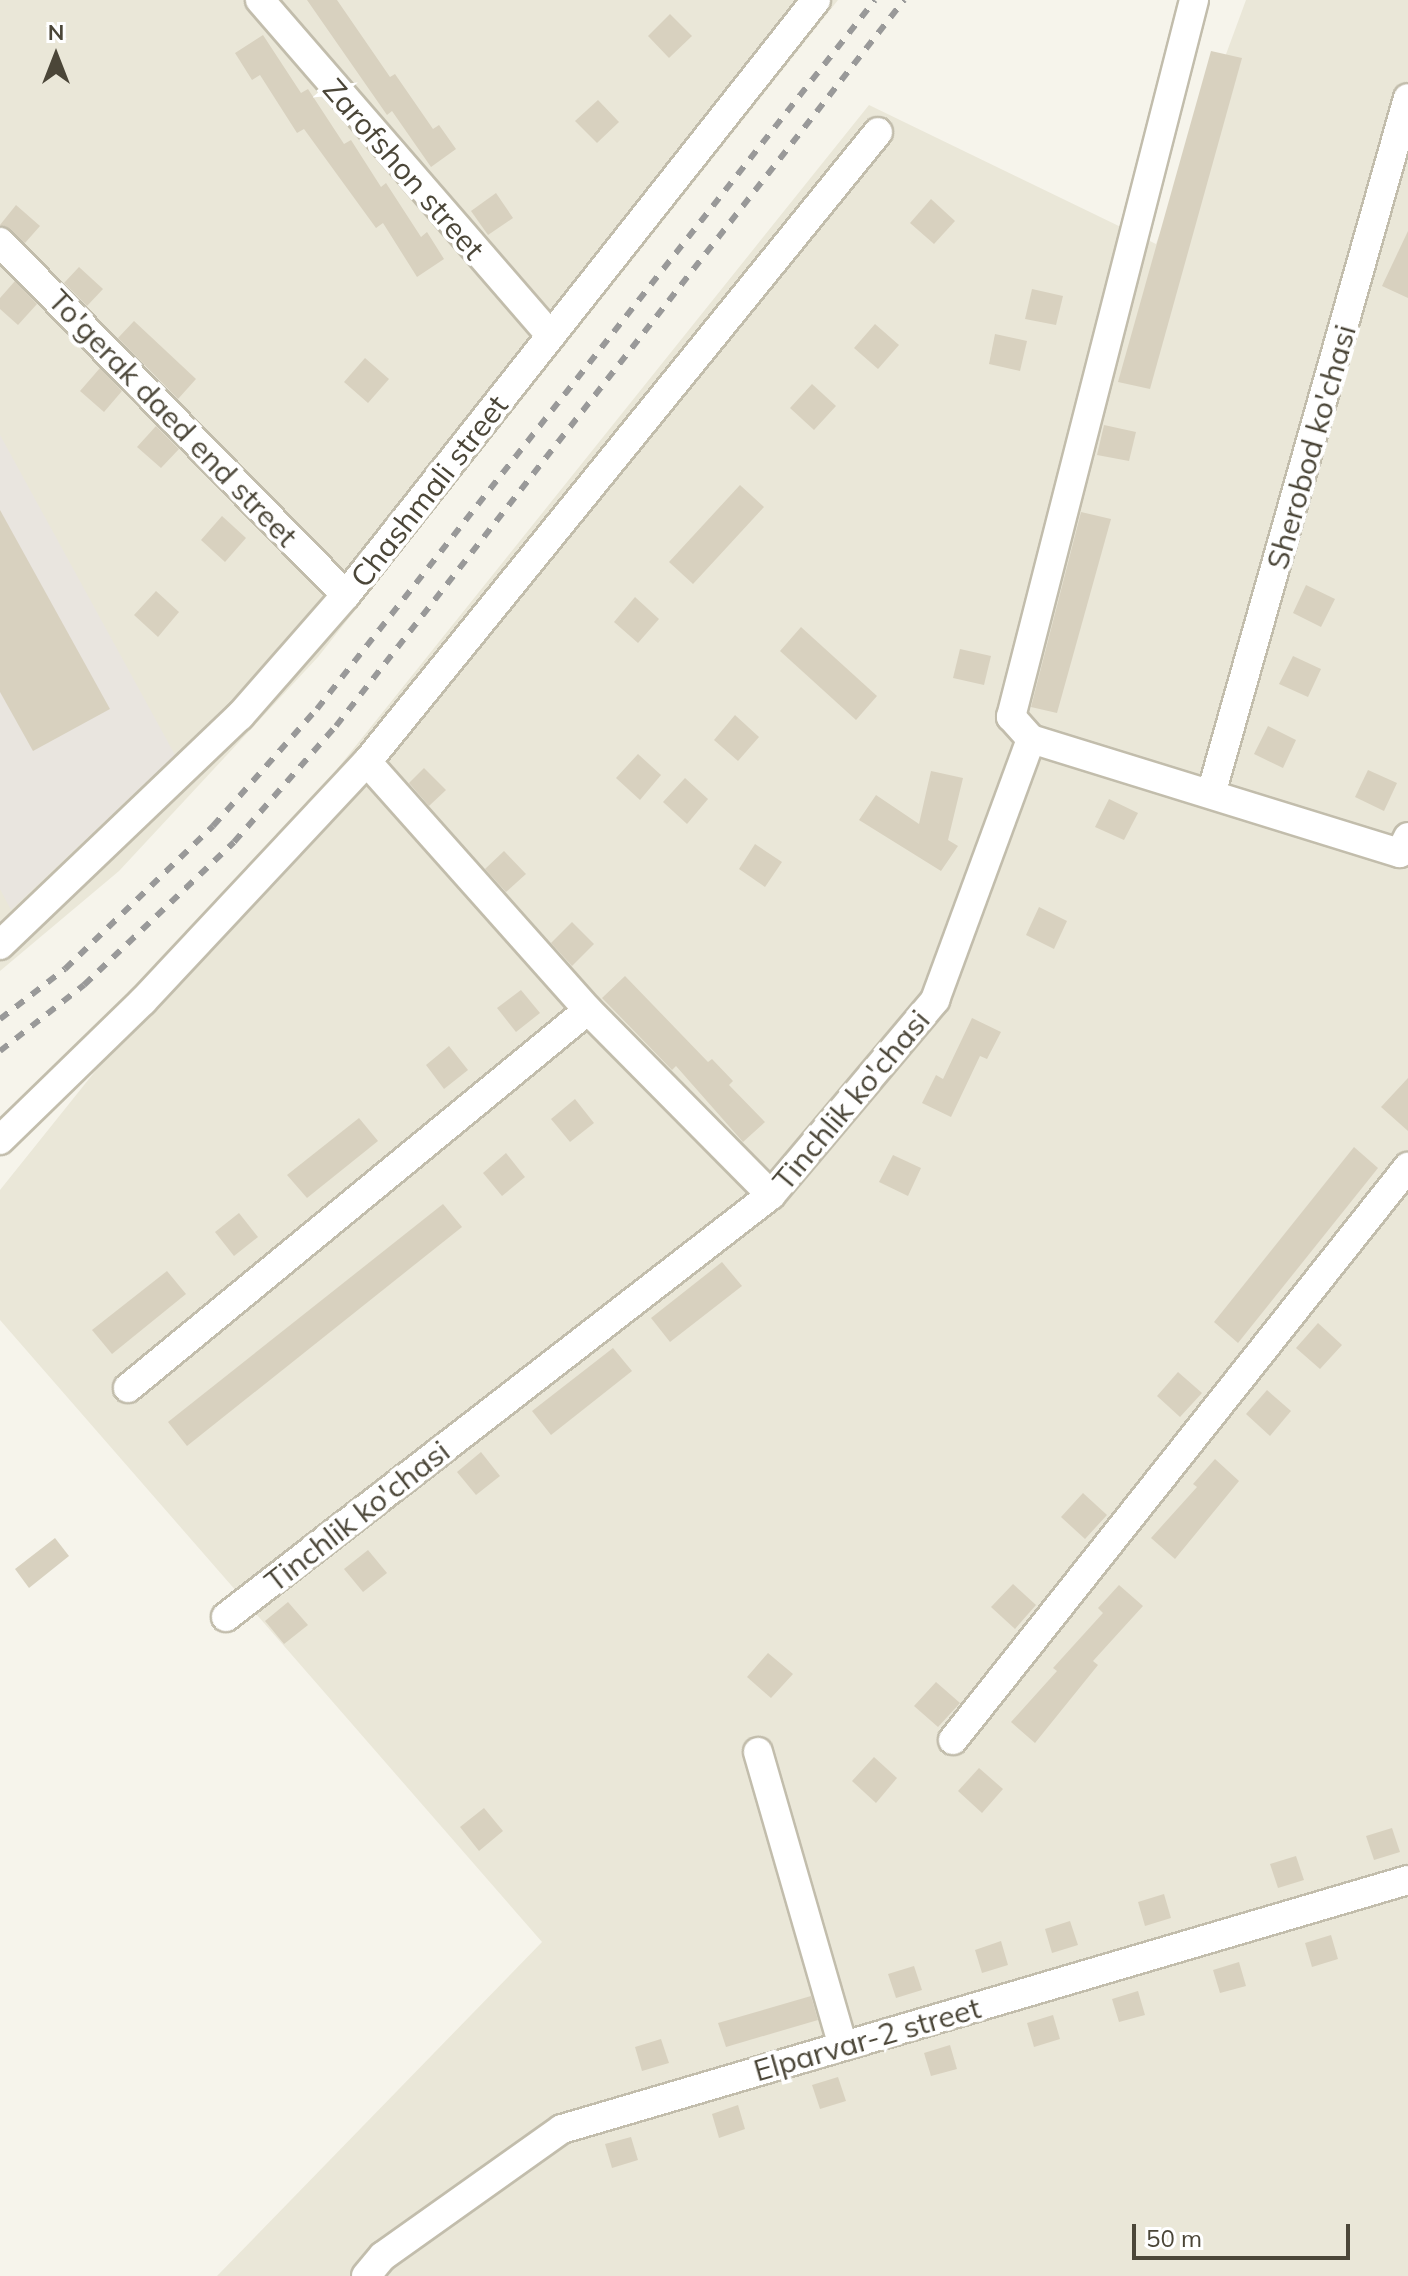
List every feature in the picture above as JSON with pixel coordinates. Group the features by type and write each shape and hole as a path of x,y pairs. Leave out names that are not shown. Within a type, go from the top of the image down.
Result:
{"street":[{"name":"Zarofshon street","path":"260,0 551,336"},
{"name":"Chashmali street","path":"0,945 240,716 346,595 816,0"},
{"path":"1194,0 1011,717 1031,739 1405,849"},
{"name":"Sherobod ko'chasi","path":"1211,794 1408,98"},
{"path":"0,1140 143,1001 367,762 878,132"},
{"name":"To'gerak daed end street","path":"0,242 346,595"},
{"name":"Tinchlik ko'chasi","path":"226,1617 771,1195 935,1000 1031,739"},
{"path":"367,762 588,1010 771,1195"},
{"path":"128,1388 588,1010"},
{"path":"953,1740 1408,1167"},
{"path":"758,1752 843,2046"},
{"name":"Elparvar-2 street","path":"366,2276 383,2256 562,2129 1408,1880"}],"shaded area":[{"path":"0,0 838,0 318,657 119,871 0,971"},
{"path":"1246,0 1408,0 1408,2276 217,2276 542,1942 0,1320 0,1190 869,105 1156,244"},
{"path":"0,435 175,755 11,910 0,889"}],"building":[{"path":"307,0 337,0 390,77 395,74 433,129 439,125 456,149 431,167 392,111 387,115"},
{"path":"670,14 692,36 669,58 648,36"},
{"path":"263,35 301,93 308,89 344,144 351,140 381,187 386,183 421,237 427,232 444,259 417,277 383,223 376,228 304,129 297,133 260,75 252,80 235,53"},
{"path":"1211,51 1242,58 1150,389 1118,382"},
{"path":"598,100 619,122 597,143 575,121"},
{"path":"496,193 513,218 488,235 471,211"},
{"path":"931,199 955,221 934,244 910,223"},
{"path":"16,205 40,226 25,243 0,225"},
{"path":"1408,231 1408,298 1382,286"},
{"path":"79,267 103,289 87,306 64,283"},
{"path":"15,281 37,304 18,325 0,309 0,298"},
{"path":"1032,289 1063,296 1056,325 1025,319"},
{"path":"134,321 196,379 178,399 118,338"},
{"path":"875,324 899,345 878,369 854,348"},
{"path":"995,334 1027,341 1020,371 989,364"},
{"path":"365,358 389,379 368,403 344,382"},
{"path":"100,368 122,391 104,412 80,391"},
{"path":"812,384 836,406 814,430 790,408"},
{"path":"1104,425 1136,432 1129,461 1097,455"},
{"path":"156,426 179,449 161,468 137,447"},
{"path":"740,485 764,507 693,584 669,562"},
{"path":"0,510 110,709 33,751 0,692"},
{"path":"1081,512 1111,519 1057,713 1031,707"},
{"path":"222,516 246,538 225,562 201,540"},
{"path":"1306,585 1335,599 1321,627 1293,613"},
{"path":"156,591 179,612 158,637 134,615"},
{"path":"635,597 659,619 638,643 614,622"},
{"path":"801,627 877,696 856,720 780,651"},
{"path":"960,649 991,656 984,685 953,678"},
{"path":"1293,656 1321,669 1308,697 1279,684"},
{"path":"735,715 759,737 738,761 714,740"},
{"path":"1268,726 1296,740 1283,768 1254,754"},
{"path":"638,754 661,775 640,800 616,778"},
{"path":"424,768 446,790 429,806 409,783"},
{"path":"1368,770 1397,783 1384,811 1355,797"},
{"path":"931,771 963,778 948,840 958,846 941,871 859,820 876,795 919,824"},
{"path":"685,778 708,799 687,824 663,802"},
{"path":"1109,799 1138,813 1124,840 1095,827"},
{"path":"755,844 782,862 765,887 739,869"},
{"path":"504,851 526,874 506,892 485,869"},
{"path":"1039,907 1067,921 1054,949 1026,935"},
{"path":"572,922 594,944 572,966 551,943"},
{"path":"625,976 708,1062 712,1059 733,1081 729,1085 765,1122 743,1142 676,1066 672,1070 602,998"},
{"path":"521,990 540,1013 516,1032 497,1008"},
{"path":"972,1018 1001,1032 987,1059 980,1056 951,1117 922,1103 936,1075 943,1079"},
{"path":"449,1046 468,1070 444,1089 426,1065"},
{"path":"1408,1078 1408,1131 1381,1107"},
{"path":"575,1099 594,1123 570,1142 551,1119"},
{"path":"359,1118 378,1141 307,1198 287,1175"},
{"path":"1354,1147 1378,1168 1238,1343 1214,1322"},
{"path":"506,1153 525,1177 502,1196 483,1173"},
{"path":"893,1155 921,1168 908,1196 879,1182"},
{"path":"443,1204 462,1227 187,1446 168,1422"},
{"path":"239,1213 258,1237 234,1256 215,1232"},
{"path":"722,1262 742,1286 670,1342 651,1318"},
{"path":"167,1271 186,1294 112,1354 92,1330"},
{"path":"1318,1323 1342,1345 1320,1369 1296,1348"},
{"path":"613,1348 632,1371 551,1435 532,1411"},
{"path":"1178,1372 1202,1393 1180,1417 1157,1396"},
{"path":"1267,1390 1291,1411 1270,1436 1246,1414"},
{"path":"481,1452 500,1476 476,1495 457,1472"},
{"path":"1215,1459 1239,1481 1175,1559 1151,1538 1197,1487 1193,1484"},
{"path":"1083,1493 1107,1515 1085,1539 1061,1517"},
{"path":"55,1538 69,1556 29,1588 15,1569"},
{"path":"368,1550 387,1573 363,1592 344,1569"},
{"path":"1013,1584 1036,1605 1015,1629 991,1607"},
{"path":"1119,1585 1143,1606 1093,1661 1098,1665 1035,1743 1011,1722 1057,1671 1053,1668 1103,1613 1098,1608"},
{"path":"288,1602 308,1625 284,1644 265,1621"},
{"path":"768,1653 793,1674 771,1698 747,1677"},
{"path":"936,1682 960,1703 938,1727 914,1706"},
{"path":"874,1757 897,1778 876,1803 852,1781"},
{"path":"979,1768 1003,1789 982,1813 958,1791"},
{"path":"484,1808 503,1831 479,1851 460,1827"},
{"path":"1392,1828 1400,1852 1374,1860 1366,1836"},
{"path":"1296,1856 1304,1880 1278,1888 1270,1864"},
{"path":"1164,1894 1171,1918 1145,1926 1138,1902"},
{"path":"1070,1921 1078,1945 1052,1953 1045,1929"},
{"path":"1331,1935 1338,1959 1312,1967 1305,1943"},
{"path":"1001,1941 1008,1965 982,1973 975,1950"},
{"path":"1239,1962 1246,1986 1220,1993 1213,1970"},
{"path":"914,1966 922,1990 896,1998 888,1974"},
{"path":"1138,1991 1145,2015 1119,2022 1112,1999"},
{"path":"811,1996 818,2020 726,2047 718,2023"},
{"path":"1053,2015 1060,2039 1034,2047 1027,2023"},
{"path":"661,2039 669,2063 642,2071 635,2047"},
{"path":"950,2045 957,2069 931,2076 924,2053"},
{"path":"838,2077 846,2101 820,2109 812,2085"},
{"path":"738,2105 745,2129 719,2138 712,2114"},
{"path":"631,2137 638,2160 612,2168 605,2144"}],"railway":[{"path":"0,1019 65,969 213,826 317,709 875,0"},
{"path":"0,1051 84,985 234,842 336,726 904,0"}]}
